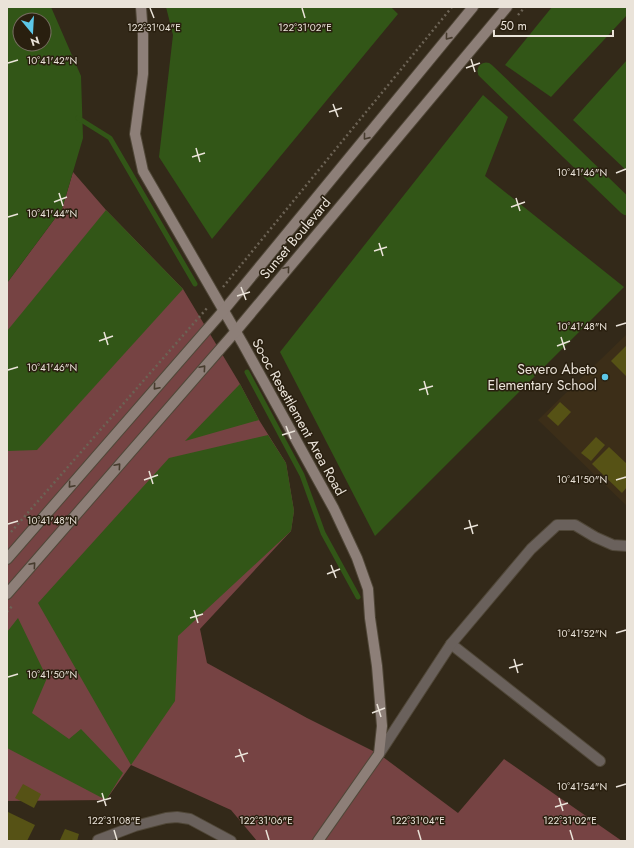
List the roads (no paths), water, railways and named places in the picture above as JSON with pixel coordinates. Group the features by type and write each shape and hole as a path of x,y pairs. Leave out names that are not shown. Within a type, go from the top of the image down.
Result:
{"main road":[{"name":"So-oc Resettlement Area Road","path":"141,7 144,35 144,74 135,134 144,171 236,331 334,509 357,558 368,589 382,726 379,754 318,841"},
{"name":"Sunset Boulevard","path":"7,559 224,310 473,7"},
{"name":"Sunset Boulevard","path":"7,594 236,331 507,7"}],"street":[{"path":"379,754 451,644 531,549 558,525 575,525 595,537 613,545 627,546"},
{"path":"451,644 600,761"},
{"path":"98,840 135,826 166,818 177,817 190,819 231,841"}],"waterway":[{"path":"486,71 627,207"},
{"path":"78,118 110,138 195,284"},
{"path":"247,372 302,475 323,533 358,597"}],"place":[{"name":"Severo Abeto Elementary School","path":"605,377"}]}
